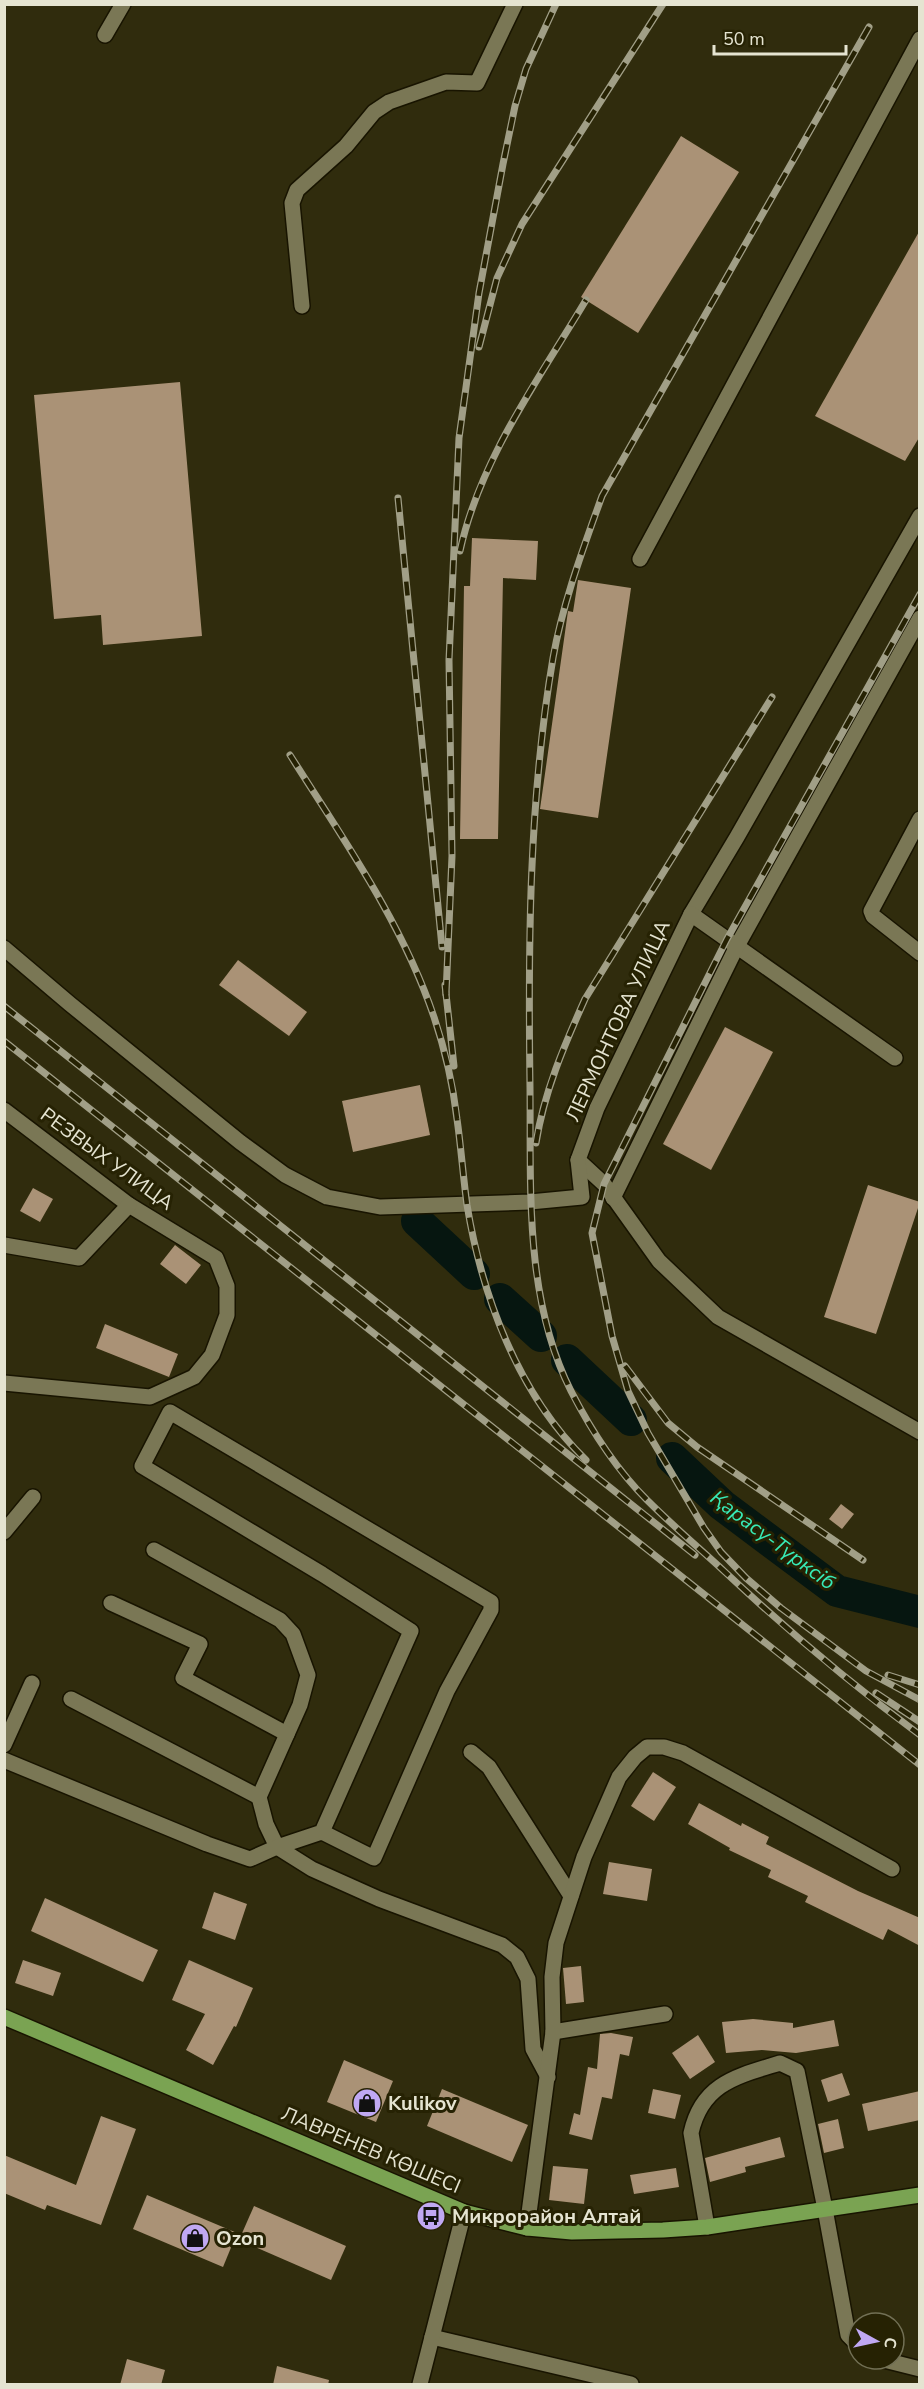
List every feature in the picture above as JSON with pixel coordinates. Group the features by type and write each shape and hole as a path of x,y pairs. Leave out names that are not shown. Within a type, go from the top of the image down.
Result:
{"main road":[{"name":"ЛАВРЕНЕВ КӨШЕСІ","path":"4,2017 464,2212 527,2228 573,2232 707,2227 920,2195"}],"street":[{"path":"105,34 123,4"},
{"path":"302,306 292,203 297,189 346,146 374,112 388,102 446,82 477,82 515,4"},
{"path":"640,559 920,39"},
{"name":"ЛЕРМОНТОВА УЛИЦА","path":"578,1160 597,1107 691,914 738,837 920,516"},
{"path":"613,1198 737,946 920,618"},
{"path":"920,819 872,908 873,916 920,953"},
{"path":"691,914 895,1058"},
{"path":"4,948 240,1142 285,1175 327,1197 380,1207 519,1202 582,1197 578,1160"},
{"name":"РЕЗВЫХ УЛИЦА","path":"4,1110 129,1206 216,1258 227,1286 227,1315 212,1355 194,1377 150,1397 4,1383"},
{"path":"578,1160 604,1184 659,1261 718,1317 920,1432"},
{"path":"4,1245 79,1258 129,1206"},
{"path":"4,1760 207,1844 250,1859 322,1832 374,1858 447,1691 491,1610 491,1602 171,1412 142,1466 322,1574 411,1631 322,1832"},
{"path":"4,1532 33,1497"},
{"path":"154,1550 280,1620 293,1634 308,1675 300,1705 259,1797 266,1824 277,1847 312,1869 379,1899 502,1944 517,1957 528,1979 533,2049 548,2077"},
{"path":"111,1603 200,1644 183,1678 286,1734"},
{"path":"4,1745 32,1683"},
{"path":"71,1699 259,1797"},
{"path":"527,2228 553,2032 552,1977 556,1943 584,1857 619,1777 635,1757 647,1746 664,1747 682,1753 892,1869"},
{"path":"471,1752 489,1767 571,1896"},
{"path":"553,2032 665,2014"},
{"path":"707,2227 691,2133 694,2119 717,2087 734,2078 780,2063 796,2071 846,2324"},
{"path":"420,2385 464,2212"},
{"path":"432,2337 631,2385"}],"building":[{"path":"681,136 739,172 638,333 581,297"},
{"path":"920,230 920,436 905,461 815,416"},
{"path":"180,382 202,636 103,645 101,615 54,619 34,395"},
{"path":"472,538 538,541 536,580 503,578 498,839 460,839 464,586 470,586"},
{"path":"578,580 631,588 598,818 540,809 568,611 573,612"},
{"path":"238,960 307,1012 289,1036 219,985"},
{"path":"725,1027 773,1052 711,1170 663,1144"},
{"path":"420,1085 430,1135 353,1152 342,1101"},
{"path":"868,1185 920,1202 876,1334 824,1317"},
{"path":"33,1188 53,1199 40,1222 20,1211"},
{"path":"175,1245 201,1265 186,1284 160,1264"},
{"path":"105,1324 178,1354 169,1377 96,1348"},
{"path":"841,1504 854,1514 842,1529 829,1519"},
{"path":"653,1772 676,1787 654,1821 631,1806"},
{"path":"699,1803 741,1826 742,1823 769,1837 766,1844 858,1891 920,1918 920,1946 888,1929 883,1940 805,1902 808,1896 768,1877 771,1870 729,1850 730,1848 688,1824"},
{"path":"609,1862 652,1869 647,1901 603,1894"},
{"path":"214,1892 247,1904 235,1940 202,1928"},
{"path":"45,1898 158,1950 143,1982 31,1931"},
{"path":"23,1960 61,1973 53,1996 15,1983"},
{"path":"189,1960 253,1988 236,2027 234,2026 213,2065 186,2050 205,2014 172,2000"},
{"path":"581,1966 584,2002 566,2004 563,1968"},
{"path":"753,2019 793,2023 793,2028 834,2020 839,2046 796,2053 762,2050 726,2053 722,2022"},
{"path":"611,2033 633,2037 629,2056 620,2054 612,2099 602,2097 592,2140 569,2134 574,2113 580,2115 588,2067 597,2069 600,2034"},
{"path":"698,2035 715,2062 690,2079 672,2053"},
{"path":"344,2060 393,2081 376,2122 327,2102"},
{"path":"842,2073 850,2095 828,2102 821,2080"},
{"path":"442,2089 528,2125 512,2162 427,2126"},
{"path":"653,2089 681,2095 675,2119 648,2113"},
{"path":"920,2091 920,2120 868,2131 862,2104"},
{"path":"101,2116 136,2129 101,2225 47,2205 45,2210 4,2193 4,2155 76,2185"},
{"path":"838,2119 844,2148 824,2153 818,2124"},
{"path":"780,2137 785,2157 745,2167 746,2172 710,2182 705,2158"},
{"path":"553,2166 588,2169 584,2204 549,2200"},
{"path":"676,2168 679,2187 634,2194 630,2175"},
{"path":"147,2195 237,2233 223,2267 133,2229"},
{"path":"254,2206 346,2246 331,2280 239,2240"},
{"path":"127,2359 165,2370 161,2385 120,2385"},
{"path":"277,2366 329,2380 328,2385 273,2385"}],"waterway":[{"name":"Қарасу-Түрксіб","path":"417,1221 474,1274"},
{"name":"Қарасу-Түрксіб","path":"500,1299 541,1336"},
{"name":"Қарасу-Түрксіб","path":"567,1360 631,1420"},
{"name":"Қарасу-Түрксіб","path":"672,1458 722,1505 837,1591 920,1612"}],"railway":[{"path":"446,994 452,856 449,660 459,438 479,293 515,106 526,69 556,4"},
{"path":"479,347 497,278 522,224 663,4"},
{"path":"869,27 602,496 568,596 557,637 545,711 535,818 529,979 531,1203 538,1280 545,1318 556,1355 579,1406 615,1462 656,1509 772,1615 844,1676 920,1735"},
{"path":"460,551 469,517 496,452 586,300"},
{"path":"398,498 442,947"},
{"path":"920,594 727,939 604,1184 592,1233 612,1336 628,1391 648,1433 704,1528 721,1552 746,1578 781,1608 866,1671 920,1700"},
{"path":"536,1143 549,1087 585,999 772,697"},
{"path":"290,755 370,882 421,982 438,1029 448,1068 467,1205 482,1274 493,1308 522,1374 562,1434 586,1460"},
{"path":"445,985 454,1066"},
{"path":"4,1006 695,1555"},
{"path":"4,1041 920,1765"},
{"path":"625,1366 668,1423 697,1447 863,1560"},
{"path":"888,1675 920,1685"},
{"path":"876,1693 920,1722"}],"place":[{"name":"Kulikov","path":"367,2103"},
{"name":"Микрорайон Алтай","path":"431,2216"},
{"name":"Ozon","path":"195,2238"}]}
